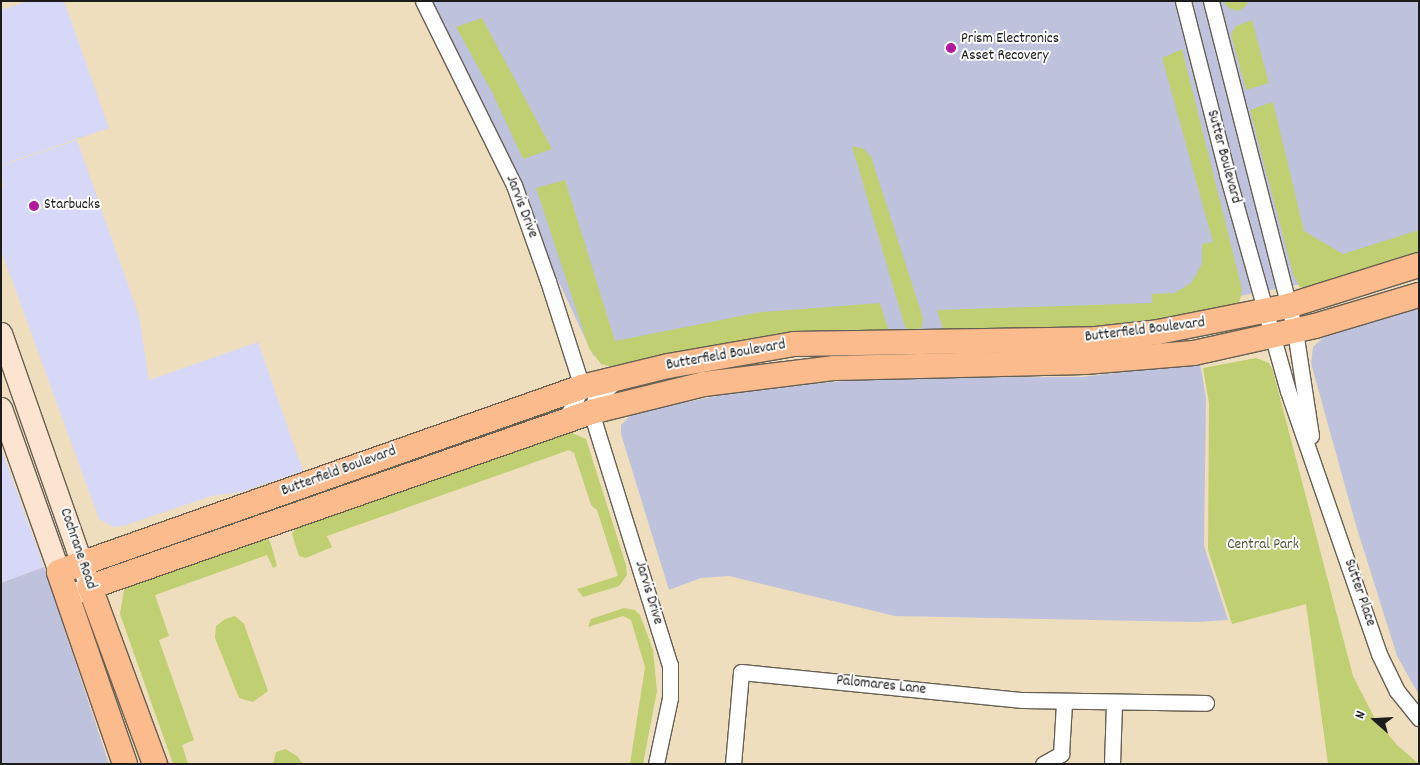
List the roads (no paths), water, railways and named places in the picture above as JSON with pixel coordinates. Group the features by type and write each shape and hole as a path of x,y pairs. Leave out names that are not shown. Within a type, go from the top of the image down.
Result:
{"main road":[{"name":"Butterfield Boulevard","path":"59,572 582,387 705,358 794,344 1096,339 1158,332 1277,309 1419,265"},
{"name":"Butterfield Boulevard","path":"66,597 565,420 704,384 780,373 835,368 1085,362 1194,353 1272,337 1419,295"},
{"name":"Cochrane Road","path":"1,332 90,587 155,764"},
{"name":"Cochrane Road","path":"1,408 125,764"}],"street":[{"name":"Jarvis Drive","path":"423,1 514,185 582,387"},
{"name":"Sutter Boulevard","path":"1183,1 1277,309"},
{"name":"Sutter Boulevard","path":"1211,1 1277,309"},
{"name":"Sutter Place","path":"1277,309 1295,331 1305,382 1314,460"},
{"name":"Sutter Place","path":"1277,309 1272,337 1379,654 1397,691 1419,718"},
{"path":"591,412 595,398 618,378"},
{"path":"565,420 582,387"},
{"name":"Jarvis Drive","path":"591,412 670,665 670,698 656,764"},
{"name":"Palomares Lane","path":"733,764 741,672 947,694 1064,702 1206,703"},
{"path":"1043,764 1061,754 1064,702"},
{"path":"1112,764 1114,703"}],"place":[{"name":"Prism Electronics Asset Recovery","path":"951,48"},
{"name":"Starbucks","path":"34,206"}],"park label":[{"name":"Central Park","path":"1263,546"}]}
